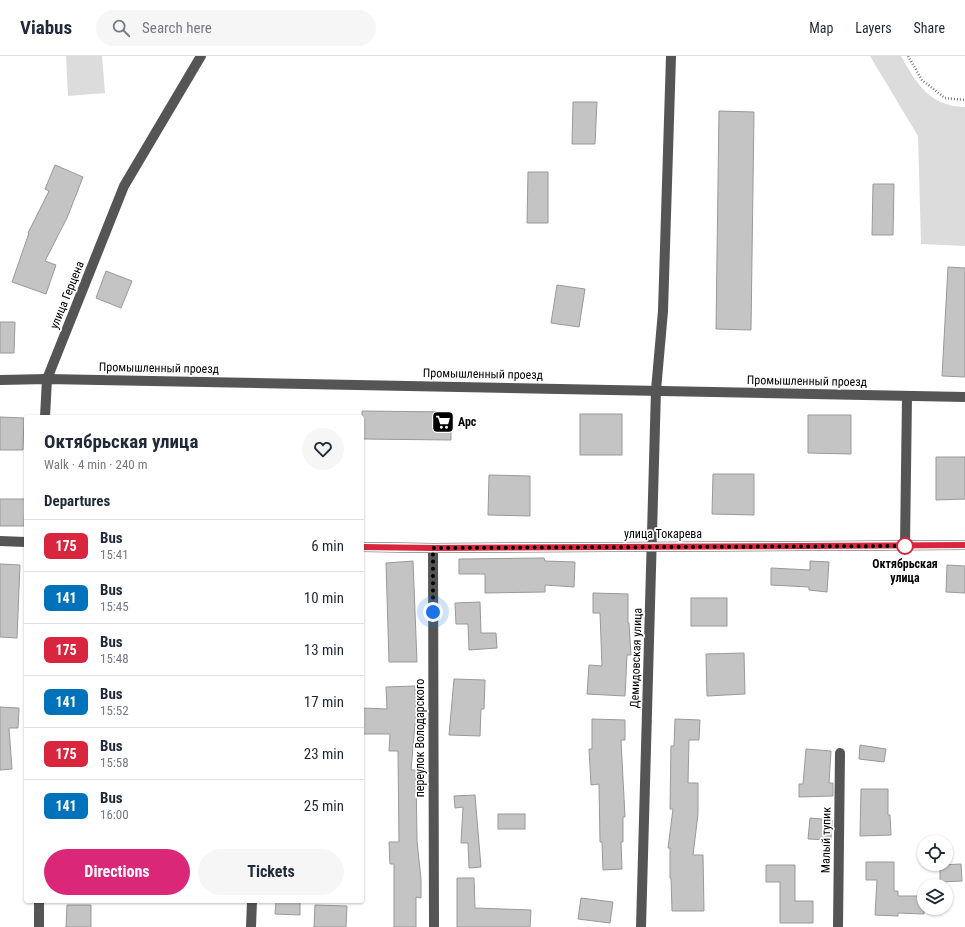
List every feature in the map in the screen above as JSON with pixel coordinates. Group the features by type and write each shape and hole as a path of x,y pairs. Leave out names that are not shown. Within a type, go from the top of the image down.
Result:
{"street":[{"name":"улица Герцена","path":"46,415 47,379 124,186 201,56"},
{"name":"Демидовская улица","path":"641,927 656,390 662,311 671,56"},
{"name":"Промышленный проезд","path":"0,380 47,379 965,397"},
{"path":"905,546 907,396"},
{"path":"0,541 24,542"},
{"name":"улица Токарева","path":"364,547 433,548 965,545"},
{"name":"переулок Володарского","path":"433,548 434,927"},
{"name":"Малый тупик","path":"838,927 840,753"},
{"path":"39,903 39,927"},
{"path":"251,927 252,903"}],"path":[{"path":"908,56 922,80 945,98 965,100"}],"shaded area":[{"path":"66,56 102,56 105,93 68,96"},
{"path":"870,56 901,56 919,84 933,98 942,103 965,107 965,246 921,244 918,136"}],"building":[{"path":"573,102 597,102 595,144 572,144"},
{"path":"719,111 754,112 751,330 716,329"},
{"path":"55,165 83,177 67,218 45,261 56,265 46,294 12,282 28,233 49,191 45,189"},
{"path":"528,172 548,172 548,223 527,223"},
{"path":"873,184 894,184 893,235 872,235"},
{"path":"948,267 965,268 965,377 942,376"},
{"path":"106,271 132,281 121,308 96,298"},
{"path":"557,285 585,289 579,327 551,323"},
{"path":"0,322 15,322 14,353 0,353"},
{"path":"362,411 451,412 451,440 364,439 364,415 362,415"},
{"path":"580,414 622,414 622,455 580,455"},
{"path":"808,415 851,415 851,454 808,453"},
{"path":"0,417 24,418 23,450 0,450"},
{"path":"936,457 965,457 965,499 936,500"},
{"path":"713,474 754,474 754,515 712,514"},
{"path":"489,475 530,476 530,516 488,515"},
{"path":"0,499 24,499 24,526 0,526"},
{"path":"544,558 545,561 575,562 574,587 545,585 545,592 485,593 485,574 459,574 459,559"},
{"path":"413,561 417,662 389,662 386,563"},
{"path":"810,561 829,562 827,592 809,590 809,587 771,585 771,568 810,570"},
{"path":"0,564 20,565 17,638 0,637"},
{"path":"947,565 965,566 965,593 946,592"},
{"path":"593,593 628,594 628,623 631,655 627,655 625,696 587,694 589,665 602,666 600,613 593,613"},
{"path":"691,598 727,598 727,626 691,626"},
{"path":"480,602 481,633 496,633 497,648 469,650 468,624 456,624 455,603"},
{"path":"744,653 745,694 707,696 706,654"},
{"path":"454,679 485,680 484,709 481,709 480,736 449,735"},
{"path":"415,686 416,713 411,770 416,770 417,841 421,879 421,898 416,897 416,927 394,927 394,864 390,864 389,842 399,842 398,751 389,751 390,734 364,734 364,708 387,709 386,687"},
{"path":"0,707 19,708 18,728 9,728 12,769 0,770"},
{"path":"592,719 625,720 625,740 621,740 625,817 623,817 623,842 621,842 622,869 603,870 602,842 600,842 599,784 591,785 589,749 592,749"},
{"path":"675,719 700,720 699,740 689,740 688,783 698,783 698,814 693,855 703,855 704,911 672,911 670,848 668,848 673,809 670,809 671,746 674,746"},
{"path":"860,745 886,749 884,762 859,759"},
{"path":"806,749 831,751 829,783 833,783 833,796 799,797 799,784 803,784"},
{"path":"861,789 888,789 888,815 890,815 891,835 860,836"},
{"path":"475,795 481,867 469,868 468,843 461,843 463,807 455,808 454,796"},
{"path":"498,814 525,814 525,829 498,829"},
{"path":"810,818 832,820 831,840 808,839"},
{"path":"866,862 894,862 894,891 898,891 898,896 917,896 917,914 898,913 898,916 875,915 877,880 866,880"},
{"path":"953,864 961,864 962,881 953,881 953,879 940,879 940,871 953,871"},
{"path":"766,865 795,865 795,901 813,901 813,923 780,923 780,882 766,882"},
{"path":"457,878 474,878 475,908 531,910 530,927 457,927"},
{"path":"581,898 613,902 610,923 578,919"},
{"path":"276,903 300,903 300,915 275,914"},
{"path":"67,905 91,905 91,927 66,927"},
{"path":"315,905 347,906 346,927 314,927"}],"bus line":[{"name":"175","path":"364,547 433,548 965,545"}],"place":[{"name":"Арс","path":"443,422"},
{"name":"Октябрьская улица","path":"905,546"}],"route":[{"path":"433,612 433,548 905,546"}]}
